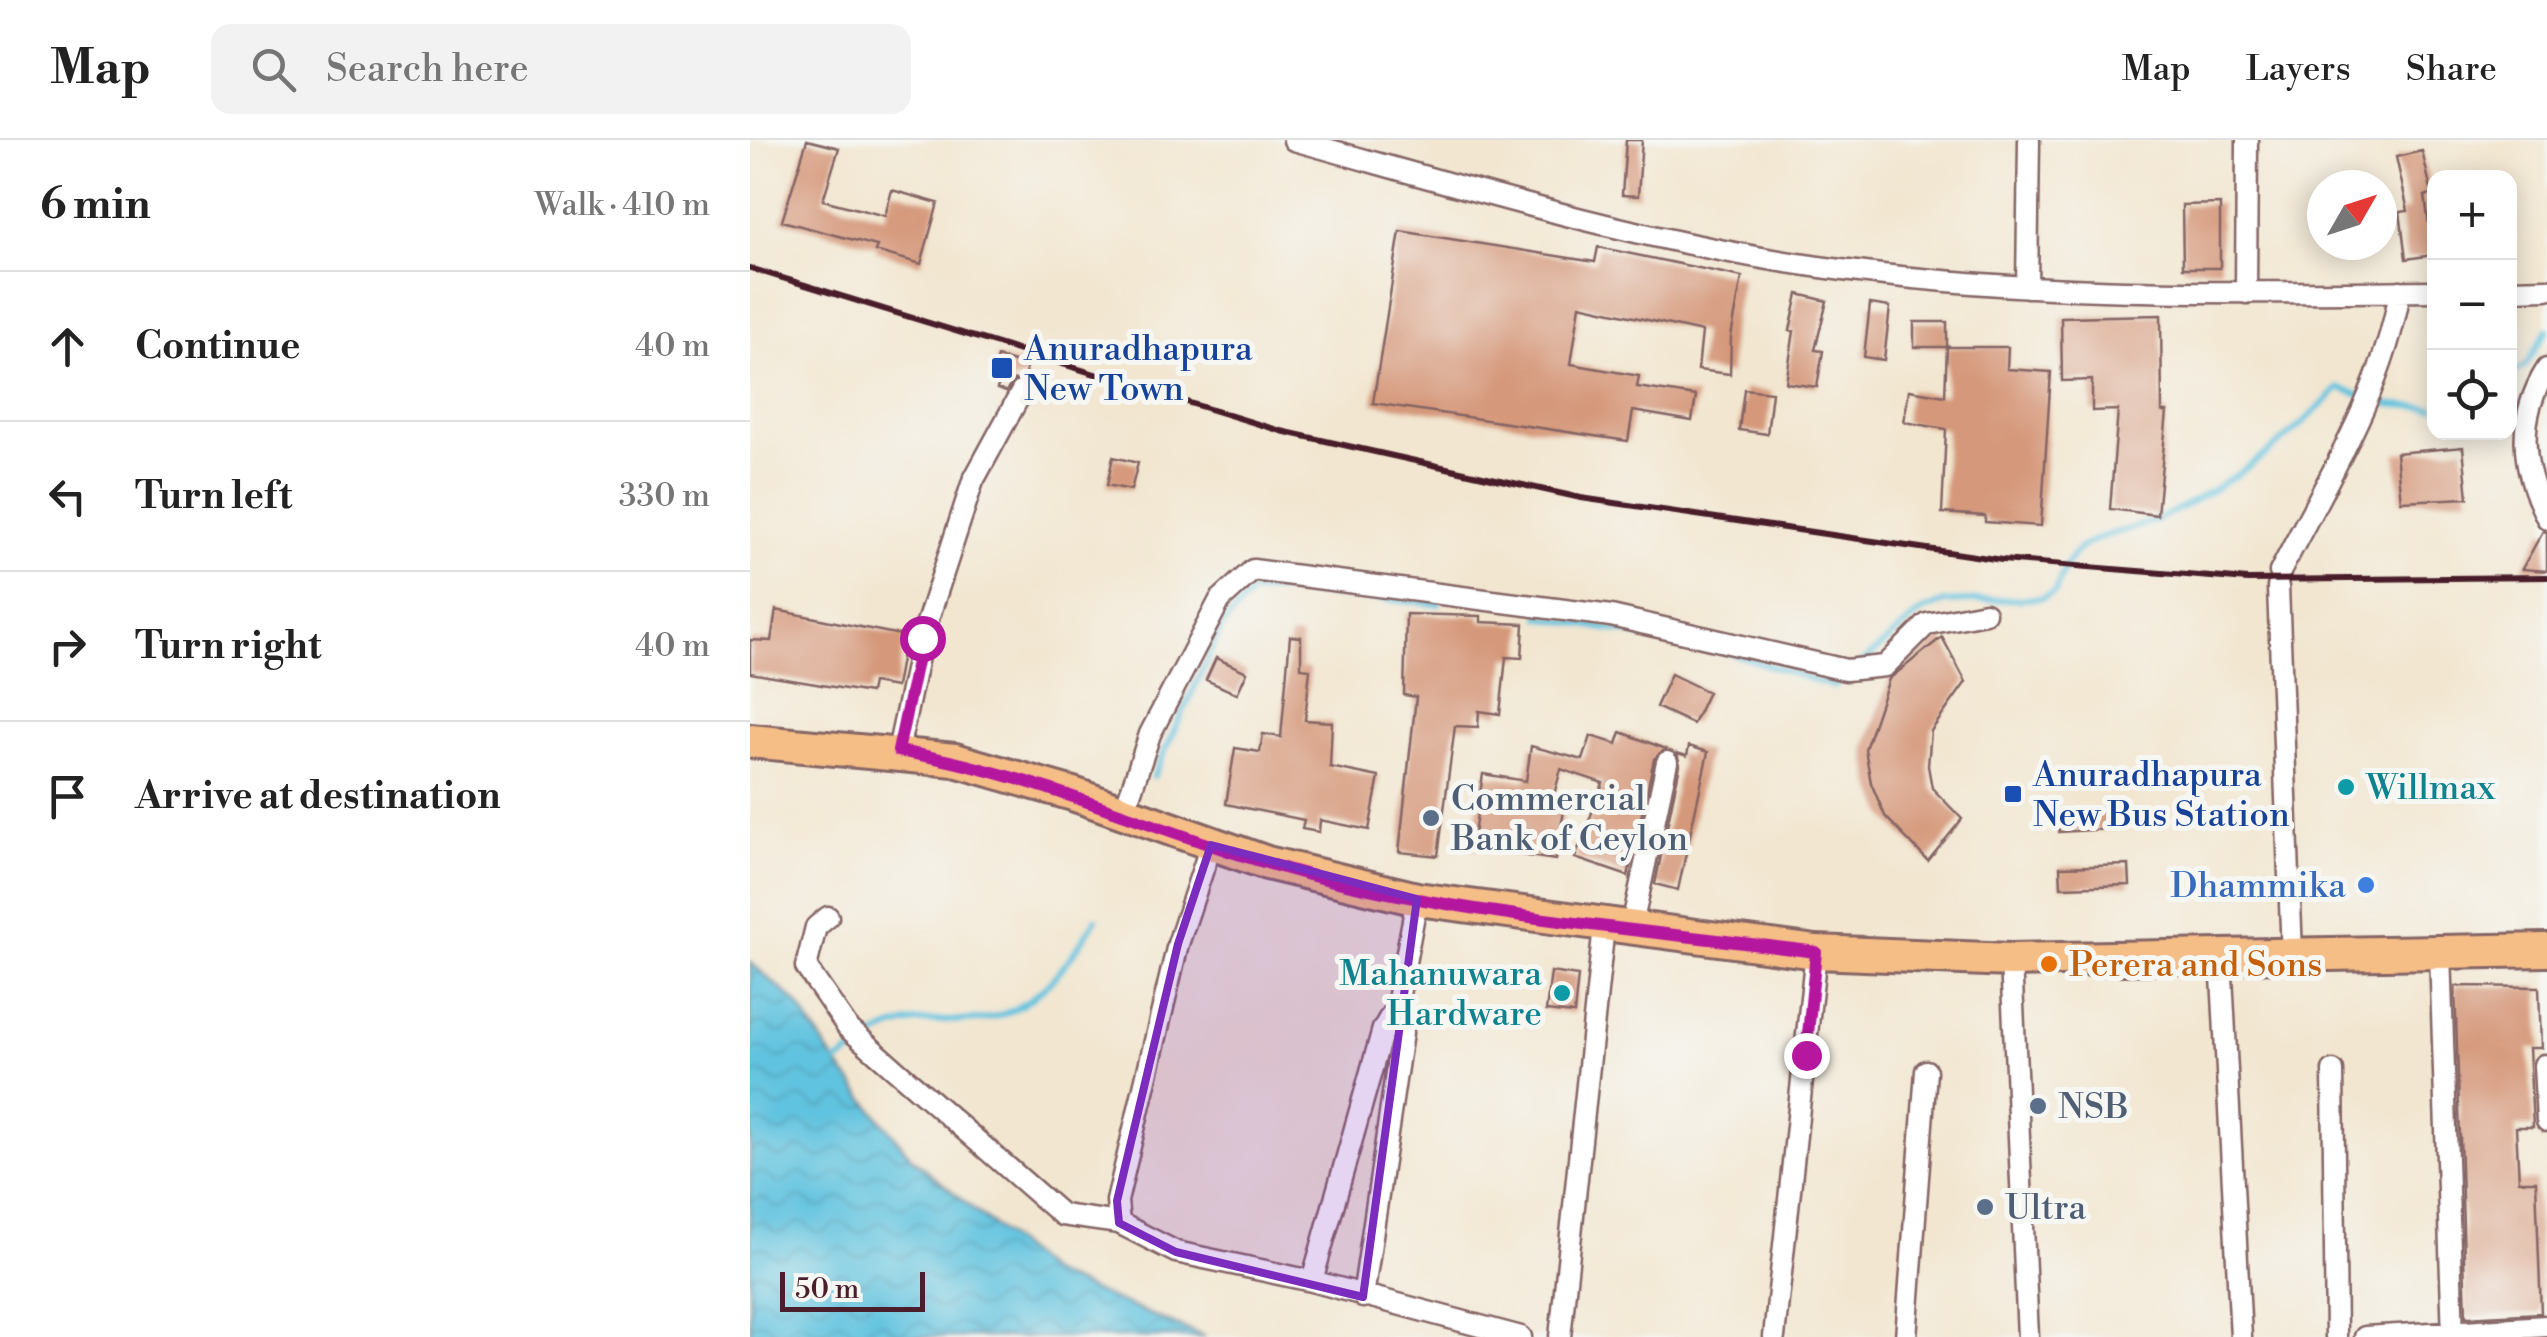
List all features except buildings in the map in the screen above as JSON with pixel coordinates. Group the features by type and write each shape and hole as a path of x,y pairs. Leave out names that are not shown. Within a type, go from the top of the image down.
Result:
{"main road":[{"path":"750,741 898,751 1007,774 1211,846 1314,876 1416,899 1816,952 2011,960 2547,950"}],"street":[{"path":"1294,140 1518,202 1766,258 2026,287 2246,293 2427,291"},
{"path":"2026,287 2029,140"},
{"path":"2246,293 2247,140"},
{"path":"2517,290 2547,289"},
{"path":"2292,955 2279,580 2362,413 2392,336 2400,291"},
{"path":"2547,369 2529,398 2525,456 2547,518"},
{"path":"898,751 922,638 972,481 1022,391"},
{"path":"1133,816 1150,734 1220,600 1252,570 1611,616 1856,671 1885,666 1927,624 1984,613"},
{"path":"1560,1337 1617,928 1666,762"},
{"path":"1119,1222 1116,1200 1169,981 1211,846"},
{"path":"1312,1281 1384,1028 1397,1005 1416,899"},
{"path":"828,917 816,927 806,967 848,1028 1062,1215 1119,1222 1176,1252 1312,1281 1522,1337"},
{"path":"1774,1337 1816,952"},
{"path":"2440,952 2453,1334"},
{"path":"2222,957 2241,1337"},
{"path":"2011,960 2028,1337"},
{"path":"1363,1297 1402,1033 1397,1005"},
{"path":"2544,1065 2547,1121"},
{"path":"1906,1337 1926,1071"},
{"path":"2332,1071 2336,1337"},
{"path":"2365,1337 2547,1326"}],"highlighted area":[{"path":"1211,845 1417,899 1363,1297 1176,1252 1119,1223 1117,1201 1178,944"}],"water":[{"path":"750,962 797,1003 836,1063 912,1158 1051,1274 1205,1337 750,1337"}],"waterway":[{"path":"2517,371 2526,365 2547,330"},
{"path":"1862,663 1922,611 1945,602 2042,598 2055,592 2068,562 2082,547 2161,518 2212,490 2277,445 2339,388 2385,404 2427,407"},
{"path":"1153,777 1223,625 1250,594 1273,590 1439,604"},
{"path":"1540,617 1695,645"},
{"path":"1727,652 1834,687 1849,674"},
{"path":"836,1063 869,1040 902,1025 966,1021 1008,1012 1052,979 1096,919"}],"railway":[{"path":"750,268 1281,431 1581,498 2002,560 2248,580 2547,577"}],"place":[{"name":"Anuradhapura New Town","path":"1002,368"},
{"name":"Willmax","path":"2346,787"},
{"name":"Anuradhapura New Bus Station","path":"2013,794"},
{"name":"Commercial Bank of Ceylon","path":"1431,818"},
{"name":"Dhammika","path":"2366,885"},
{"name":"Perera and Sons","path":"2049,964"},
{"name":"Mahanuwara Hardware","path":"1562,993"},
{"name":"NSB","path":"2038,1106"},
{"name":"Ultra","path":"1985,1207"}],"route":[{"path":"922,638 898,751 1007,774 1267,864 1361,887 1416,899 1604,926 1816,952 1806,1055"}]}
